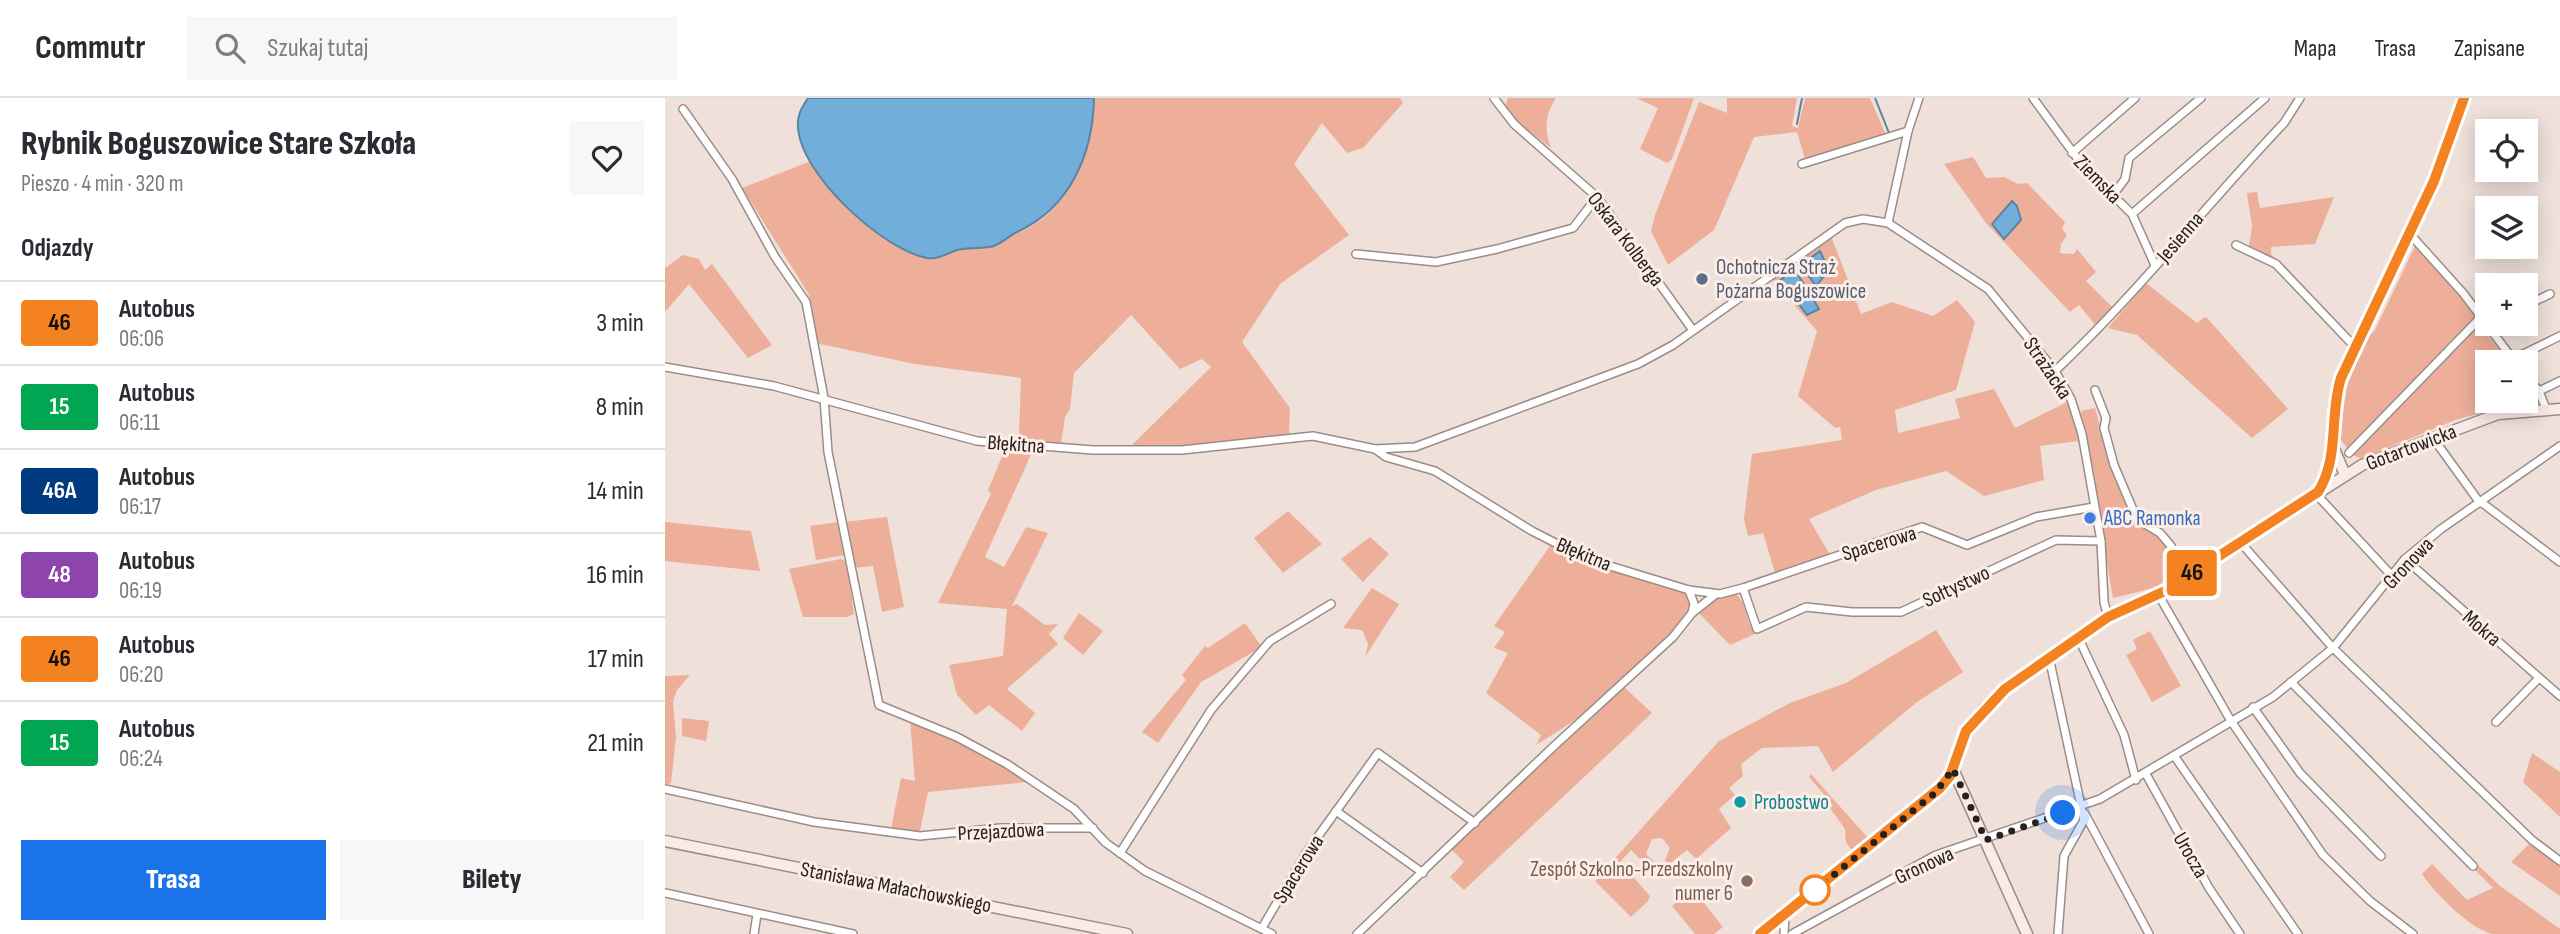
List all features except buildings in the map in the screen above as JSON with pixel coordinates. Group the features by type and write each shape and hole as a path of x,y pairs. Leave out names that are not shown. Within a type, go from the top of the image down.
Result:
{"street":[{"name":"Oskara Kolberga","path":"1494,98 1514,124 1597,197 1692,329"},
{"path":"1692,329 1845,223 1863,219 1888,223 1908,131 1919,98"},
{"name":"Ziemska","path":"2033,98 2072,153 2131,215 2155,265"},
{"path":"2072,153 2135,98"},
{"path":"2113,195 2125,179 2129,158 2201,98"},
{"path":"2131,215 2265,98"},
{"name":"Jesienna","path":"2055,372 2115,314 2155,265 2284,124 2300,98"},
{"path":"2317,493 2330,465 2336,395 2355,347 2434,181 2464,98"},
{"path":"683,109 732,179 775,257 806,302 824,398"},
{"path":"1801,164 1908,131"},
{"path":"1356,254 1436,262 1497,249 1573,228 1597,197"},
{"name":"Strażacka","path":"1888,223 1988,289 2055,372 2071,400 2083,434 2101,541 2104,602 2108,617"},
{"path":"2409,233 2437,262 2475,310"},
{"path":"2236,245 2276,264 2355,347"},
{"path":"2538,300 2550,295"},
{"path":"2349,453 2475,323"},
{"name":"Błękitna","path":"665,367 754,381 977,441 1093,450 1182,450 1313,436 1374,449 1415,447 1638,364 1673,345 1692,329"},
{"path":"2534,350 2560,336"},
{"path":"2546,409 2539,391 2560,381"},
{"path":"2095,390 2106,418 2103,428 2114,465 2137,519 2160,533 2171,546 2187,577"},
{"name":"Przejazdowa","path":"824,398 828,452 879,705 957,737 1007,764 1074,809 1093,828"},
{"name":"Gotartowicka","path":"2342,476 2498,414 2560,409"},
{"path":"2433,438 2480,503 2560,562"},
{"path":"2333,446 2342,476"},
{"name":"Gronowa","path":"1791,934 1937,855 2082,808 2175,757 2291,682 2333,648 2405,559 2560,446"},
{"name":"Błękitna","path":"1374,449 1385,457 1435,471 1532,531 1587,559 1689,590 1716,594"},
{"path":"2330,465 2342,476"},
{"path":"1759,934 1935,793 1953,769 1966,731 1974,719 2005,689 2108,617 2187,577 2342,476"},
{"path":"2317,493 2393,576"},
{"name":"Spacerowa","path":"1716,594 1743,588 1922,527 1967,545 2036,517 2094,506"},
{"name":"Sołtystwo","path":"1743,588 1757,629 1806,607 1852,612 1901,612 2056,540 2101,541"},
{"path":"2241,543 2333,648 2532,841 2560,861"},
{"name":"Mokra","path":"2405,559 2560,696"},
{"path":"1689,590 1694,604 1692,613"},
{"path":"1357,934 1673,637 1692,613 1716,594"},
{"path":"2158,594 2231,721 2323,855 2369,901 2413,934"},
{"path":"1120,853 1211,710 1270,641 1331,604"},
{"path":"2078,637 2124,735 2136,780"},
{"path":"2049,657 2084,820 2064,856 2059,930 2065,934"},
{"path":"2497,722 2539,678"},
{"path":"2291,682 2473,866"},
{"path":"2253,707 2300,773 2381,856"},
{"name":"Spacerowa","path":"1262,928 1306,853 1378,753 1475,823"},
{"path":"2175,757 2298,934"},
{"path":"1953,769 2027,934"},
{"name":"Urocza","path":"2146,774 2203,877 2240,934"},
{"name":"Przejazdowa","path":"665,789 814,822 920,836 1000,828 1093,828"},
{"path":"2082,808 2149,934"},
{"name":"Spacerowa","path":"1336,811 1423,873"},
{"path":"1093,828 1106,843 1145,870 1272,934"},
{"name":"Stanisława Małachowskiego","path":"665,841 1127,934"},
{"path":"665,893 853,934"},
{"path":"754,934 757,914"},
{"path":"1784,934 1785,914"}],"shaded area":[{"path":"1094,98 1400,98 1403,103 1363,148 1347,153 1322,123 1294,164 1349,235 1280,284 1242,342 1290,408 1289,434 1195,445 1131,446 1211,367 1202,359 1180,369 1131,315 1074,373 1070,409 1065,417 1061,443 1019,438 1021,378 915,364 815,343 812,305 808,293 742,188 811,161 857,217 889,242 918,255 949,253 1015,234 1029,228 1049,213 1071,185 1079,168 1090,133"},
{"path":"1508,98 1556,98 1547,122 1551,148 1515,120 1505,106"},
{"path":"1636,98 1694,98 1672,159 1667,163 1640,149 1658,108"},
{"path":"1727,98 1797,98 1792,126 1798,128 1805,98 1870,98 1886,135 1805,159 1797,132 1754,137 1714,230 1668,265 1651,231 1655,215 1699,102 1727,113"},
{"path":"1973,157 1986,178 2004,177 2018,184 2027,183 2065,222 2062,229 2067,235 2061,244 2060,253 2074,254 2077,249 2096,272 2086,281 2115,310 2097,327 2079,305 2070,312 1986,223 1944,164"},
{"path":"2257,192 2260,208 2334,197 2315,244 2271,247 2271,254 2278,261 2249,246 2252,226 2247,193"},
{"path":"1831,236 1861,314 1892,302 1933,316 1957,300 1975,322 1956,390 1895,410 1898,433 1960,418 1955,399 1994,389 2015,428 2067,402 2079,441 2040,446 2044,480 1984,496 1946,471 1876,490 1809,519 1830,555 1775,573 1763,533 1748,536 1744,519 1752,454 1842,440 1840,427 1835,428 1798,396 1817,331 1772,279"},
{"path":"2416,244 2474,311 2475,336 2488,336 2500,350 2475,350 2475,413 2481,413 2455,420 2361,459 2353,455 2340,439 2346,388 2368,336 2374,332"},
{"path":"683,255 699,259 705,270 712,264 772,345 748,358 689,284 665,312 665,268"},
{"path":"2146,283 2197,323 2205,317 2208,319 2288,409 2252,438 2137,335 2108,328"},
{"path":"2095,408 2107,452 2134,520 2160,538 2171,551 2179,574 2154,588 2113,598 2081,411"},
{"path":"1006,447 1033,450 985,557 1004,567 1026,527 1048,533 1012,606 1017,604 1045,625 1058,624 1049,634 1058,644 1007,689 1035,713 1022,731 989,705 976,715 957,695 949,665 1003,656 1007,609 938,603 991,494 988,490"},
{"path":"1288,511 1322,544 1283,573 1254,538"},
{"path":"887,517 904,607 882,612 873,566 853,568 844,522"},
{"path":"665,522 751,531 760,571 665,561"},
{"path":"838,522 845,555 816,560 810,526"},
{"path":"1370,537 1389,554 1363,582 1341,559"},
{"path":"1550,546 1583,564 1658,581 1683,592 1691,599 1688,617 1580,717 1536,745 1541,735 1486,693 1508,653 1494,648 1505,632 1494,626"},
{"path":"841,559 847,562 854,614 847,617 803,617 789,569"},
{"path":"1372,588 1399,604 1365,657 1368,644 1362,630 1343,628"},
{"path":"1736,594 1757,633 1730,645 1698,612 1715,599"},
{"path":"1079,613 1103,631 1083,655 1063,638"},
{"path":"1245,623 1262,647 1201,682 1158,743 1142,732 1186,680 1182,675 1205,646 1208,648"},
{"path":"1936,630 1963,672 1917,702 1833,772 1818,746 1762,748 1741,764 1743,776 1729,788 1735,795 1719,809 1731,828 1696,859 1687,850 1667,866 1665,860 1670,848 1662,838 1652,839 1646,854 1665,873 1660,879 1631,850 1620,862 1650,896 1631,917 1595,881 1719,741 1790,703 1846,683"},
{"path":"2150,631 2181,686 2152,702 2126,655 2137,649 2133,640"},
{"path":"690,675 677,690 673,701 676,737 671,783 665,785 665,676"},
{"path":"1624,687 1652,713 1464,890 1450,877 1464,862 1451,849"},
{"path":"682,718 709,721 706,741 682,736"},
{"path":"910,720 958,739 1027,782 928,792 920,831 923,834 891,829 901,778 915,781"},
{"path":"2532,753 2560,772 2560,817 2523,782"},
{"path":"1811,774 1868,838 1852,851 1846,842 1845,829 1830,808 1833,805 1809,777"},
{"path":"2530,843 2560,865 2560,896 2511,862"},
{"path":"2432,864 2467,900 2493,888 2474,869 2478,865 2500,886 2560,929 2560,934 2493,934 2475,926 2454,910 2427,882 2422,874"},
{"path":"1693,889 1723,927 1714,934 1695,934 1672,906"}],"water":[{"path":"808,98 1094,98 1093,119 1083,159 1075,177 1051,209 1035,222 994,246 962,249 941,257 927,258 889,241 867,225 828,187 802,146 798,122"},
{"path":"2012,201 2017,206 2021,220 2004,239 1992,224"},
{"path":"1820,251 1829,270 1816,286 1801,265"},
{"path":"1794,268 1819,309 1807,315 1781,280"}],"waterway":[{"path":"1797,124 1802,98"},
{"path":"1875,98 1889,133"}],"bus line":[{"name":"46","path":"1760,934 1940,788 1950,776 1966,731 1974,719 2005,689 2108,617 2165,591 2318,492 2329,471 2333,446 2333,409 2341,378 2434,181 2464,98"}],"place":[{"name":"Ochotnicza Straż Pożarna Boguszowice","path":"1702,279"},
{"name":"ABC Ramonka","path":"2090,518"},
{"name":"Probostwo","path":"1740,802"},
{"name":"Zespół Szkolno-Przedszkolny numer 6","path":"1747,881"}],"route":[{"path":"1815,890 1935,793 1953,769 1986,840 2063,813"}]}
